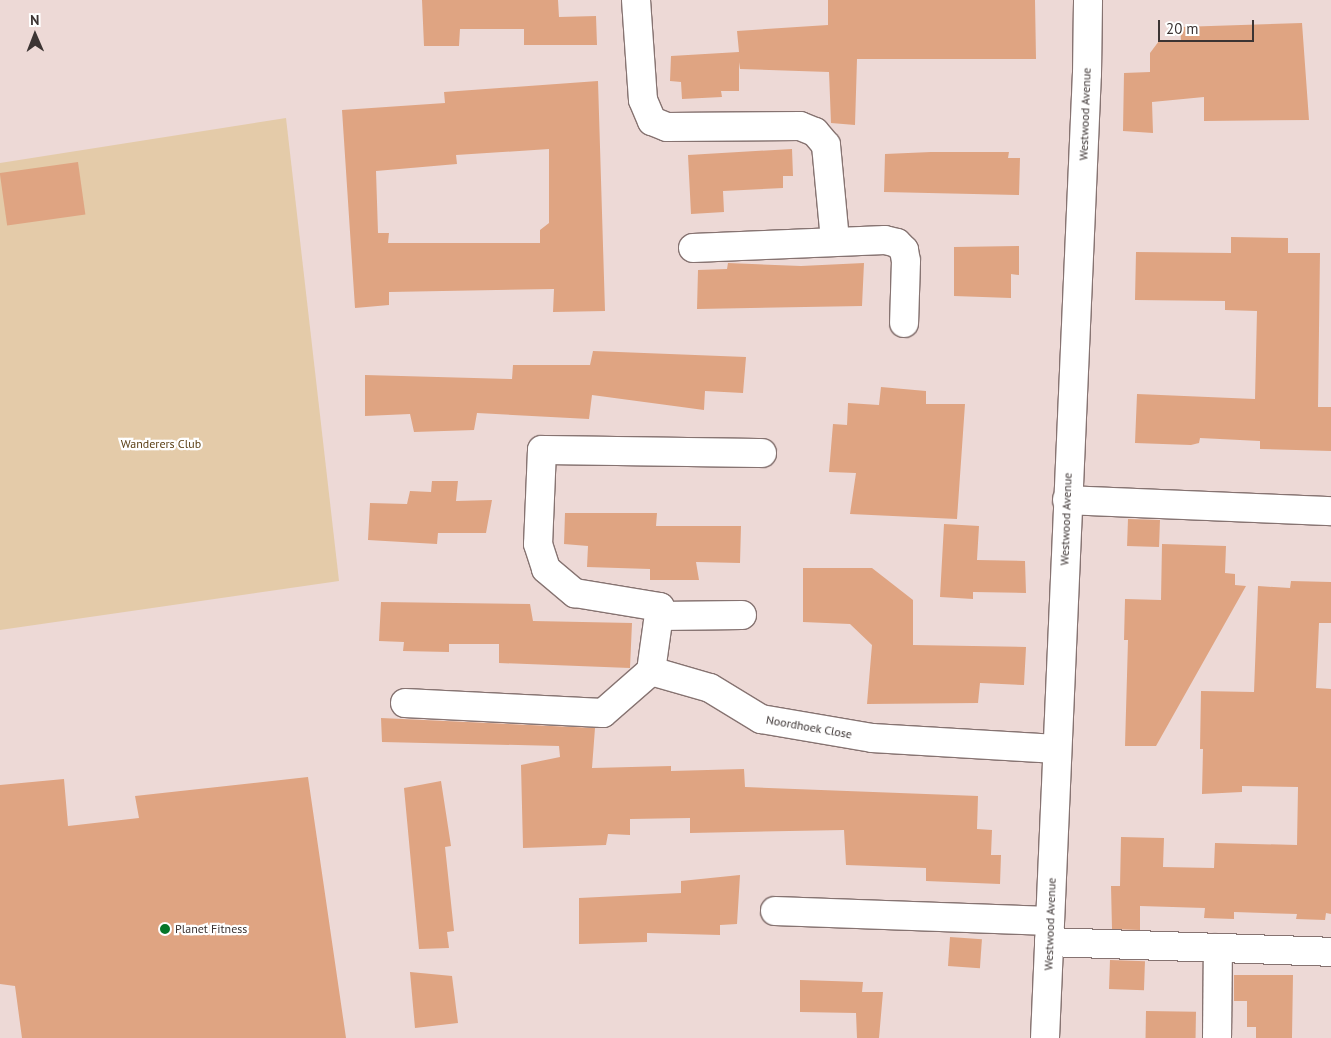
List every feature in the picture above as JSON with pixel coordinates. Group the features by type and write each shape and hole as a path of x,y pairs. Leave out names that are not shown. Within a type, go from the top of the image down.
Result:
{"street":[{"name":"Westwood Avenue","path":"1045,1038 1087,74 1088,0"},
{"path":"636,1 643,100 652,121 667,127 800,126 815,132 826,145 835,241"},
{"path":"693,248 885,240 897,244 904,250 904,323"},
{"path":"405,703 603,713 651,671 660,606 575,593 546,569 538,544 542,450 762,453"},
{"path":"1067,500 1331,511"},
{"path":"659,616 742,615"},
{"name":"Noordhoek Close","path":"651,671 710,688 761,719 872,738 1057,749"},
{"path":"775,911 1050,932 1218,948 1331,952"},
{"path":"1217,1038 1218,948"}],"green space":[{"name":"Wanderers Club","path":"286,118 339,581 0,630 0,163"}],"building":[{"path":"422,0 558,0 559,17 596,16 597,45 524,45 524,29 460,29 459,46 424,46"},
{"path":"828,0 1035,0 1036,59 857,59 855,125 831,123 829,72 740,69 739,62 739,91 721,91 722,97 682,99 681,82 670,81 671,56 739,52 737,31 828,25"},
{"path":"1302,23 1309,120 1204,121 1204,97 1152,102 1153,133 1123,131 1124,73 1150,72 1150,53 1159,41 1181,41 1180,27"},
{"path":"598,81 605,311 553,312 554,289 389,292 389,305 355,308 342,110 445,103 444,92","holes":["549,149 549,223 540,230 540,243 388,243 389,233 378,233 376,171 457,164 456,155"]},
{"path":"792,149 793,176 783,176 783,188 723,191 724,212 691,214 688,155"},
{"path":"1009,152 1008,158 1020,158 1019,195 884,192 885,154"},
{"path":"78,162 85,214 7,225 0,173"},
{"path":"1231,237 1288,238 1288,253 1320,253 1318,407 1331,407 1331,451 1260,449 1260,441 1200,438 1199,443 1191,445 1135,443 1137,394 1255,399 1257,311 1225,310 1225,301 1135,300 1136,252 1231,253"},
{"path":"1019,246 1019,275 1011,274 1011,298 954,296 954,247"},
{"path":"728,263 801,266 864,263 862,306 697,309 698,270 727,269"},
{"path":"593,351 746,357 743,393 705,391 704,410 592,395 589,419 477,413 474,430 414,432 410,414 365,416 365,375 512,379 513,365 590,365"},
{"path":"881,387 926,391 926,404 965,404 957,519 850,514 856,473 829,472 833,424 847,425 848,403 879,405"},
{"path":"432,481 458,481 456,501 492,500 486,533 438,533 437,544 368,540 370,503 407,504 410,491 431,492"},
{"path":"565,513 657,513 656,526 741,526 740,563 696,562 699,580 650,580 650,569 587,567 588,546 564,544"},
{"path":"1128,519 1160,520 1159,547 1127,546"},
{"path":"944,524 979,526 977,560 1025,561 1026,593 973,592 973,599 940,597"},
{"path":"1162,544 1226,546 1225,573 1235,574 1235,585 1246,586 1156,746 1125,746 1128,640 1124,640 1125,599 1161,600"},
{"path":"803,568 872,568 913,600 913,645 1026,647 1024,685 980,683 978,703 867,704 872,645 850,624 803,622"},
{"path":"1291,581 1331,582 1331,623 1319,623 1316,688 1331,689 1331,914 1326,913 1325,920 1296,919 1297,914 1234,912 1234,919 1204,918 1205,908 1140,906 1140,930 1112,929 1111,886 1120,886 1121,837 1164,838 1163,867 1214,868 1215,843 1297,845 1298,787 1242,786 1242,792 1202,794 1203,749 1200,749 1201,691 1254,692 1258,586 1290,588"},
{"path":"381,602 530,604 533,621 632,623 630,668 499,663 499,644 449,644 449,652 403,651 404,642 379,641"},
{"path":"381,718 595,728 592,768 671,766 671,771 744,769 745,787 978,796 977,829 992,830 991,855 1001,855 1000,884 926,881 926,868 846,865 844,830 690,833 690,818 630,819 630,835 608,834 606,845 523,848 521,765 560,757 559,746 382,742"},
{"name":"Planet Fitness","path":"308,777 346,1038 22,1038 15,986 0,984 0,785 64,779 68,826 139,818 135,796"},
{"path":"441,781 451,846 445,847 454,931 447,932 449,948 419,949 404,788"},
{"path":"740,875 737,924 720,925 720,935 647,933 647,942 579,944 579,898 681,893 681,881"},
{"path":"950,937 982,939 980,968 948,966"},
{"path":"1110,960 1145,961 1144,990 1109,989"},
{"path":"410,972 452,976 458,1023 415,1028"},
{"path":"1234,975 1293,975 1292,1038 1256,1038 1256,1027 1247,1027 1247,1001 1234,1001"},
{"path":"800,980 863,982 862,992 883,992 879,1038 857,1038 856,1013 800,1012"},
{"path":"1146,1011 1196,1012 1196,1038 1146,1038"}],"place":[{"name":"Planet Fitness","path":"165,929"}]}
